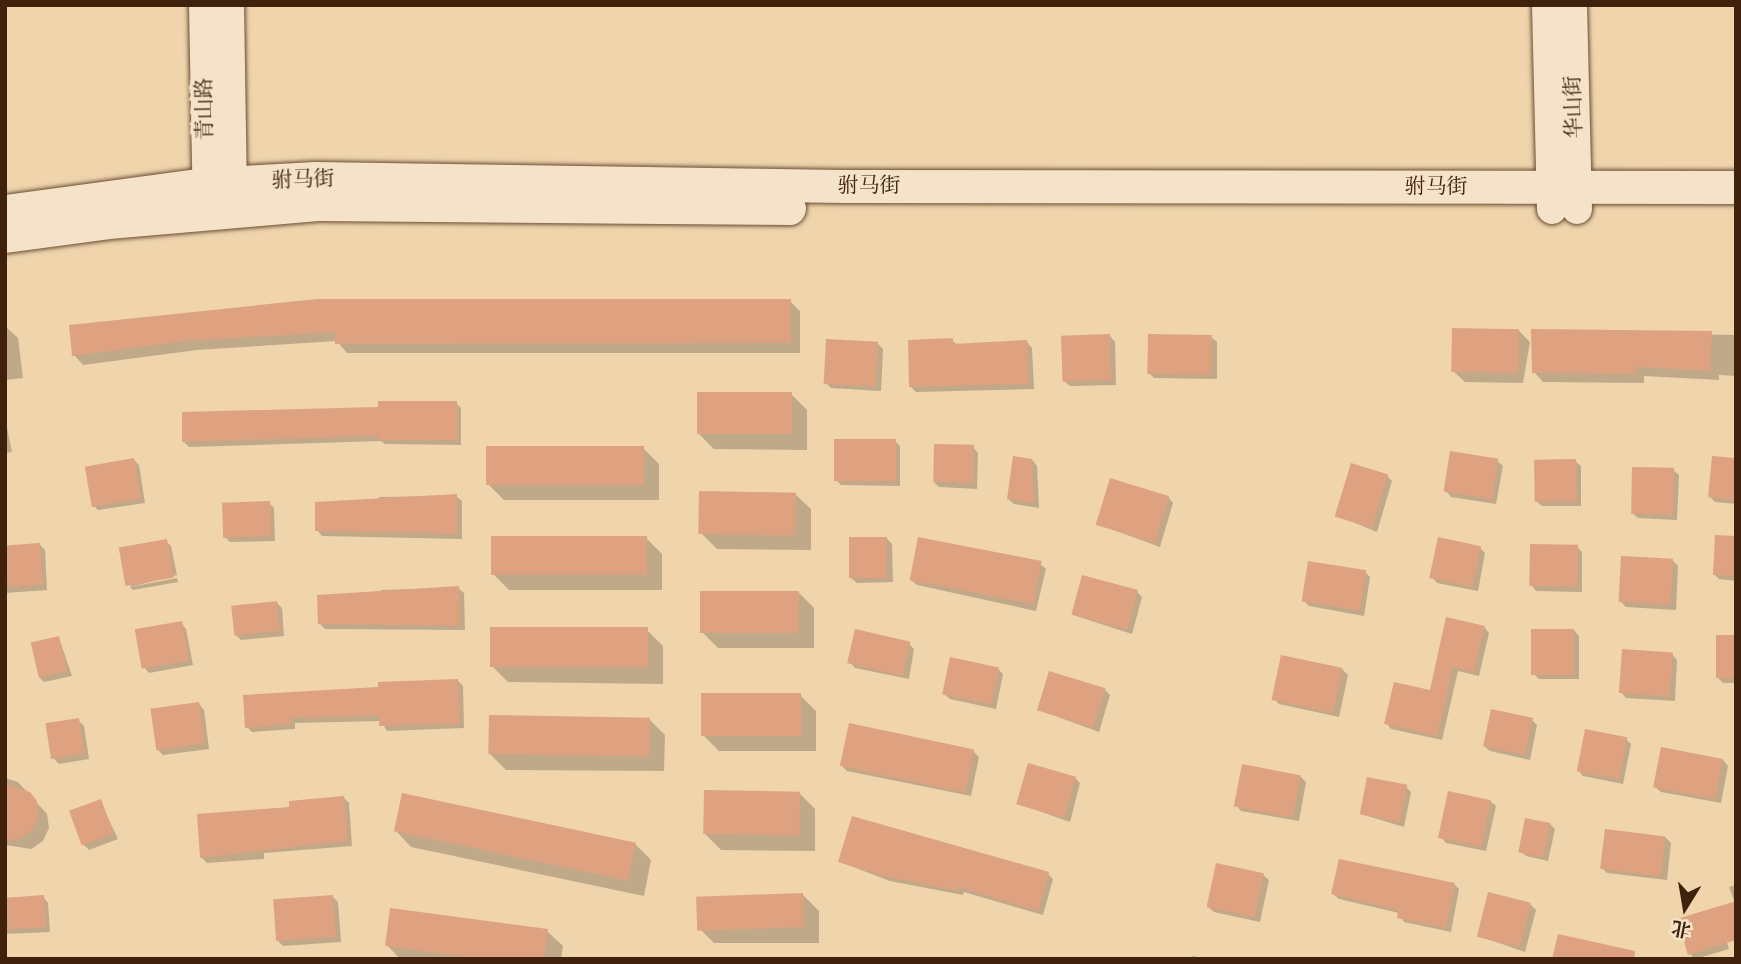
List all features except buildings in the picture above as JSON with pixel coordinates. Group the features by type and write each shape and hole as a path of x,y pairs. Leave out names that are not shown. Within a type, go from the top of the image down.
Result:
{"main road":[{"name":"驸马街","path":"5,236 220,198 315,178 1564,198 1736,209"},
{"name":"驸马街","path":"1564,198 1736,187"},
{"name":"驸马街","path":"5,211 220,198"}],"street":[{"name":"青山路","path":"204,5 220,198"},
{"name":"青山路","path":"220,198 229,5"},
{"name":"华山街","path":"1547,5 1564,198"},
{"name":"华山街","path":"1564,198 1572,5"}]}
